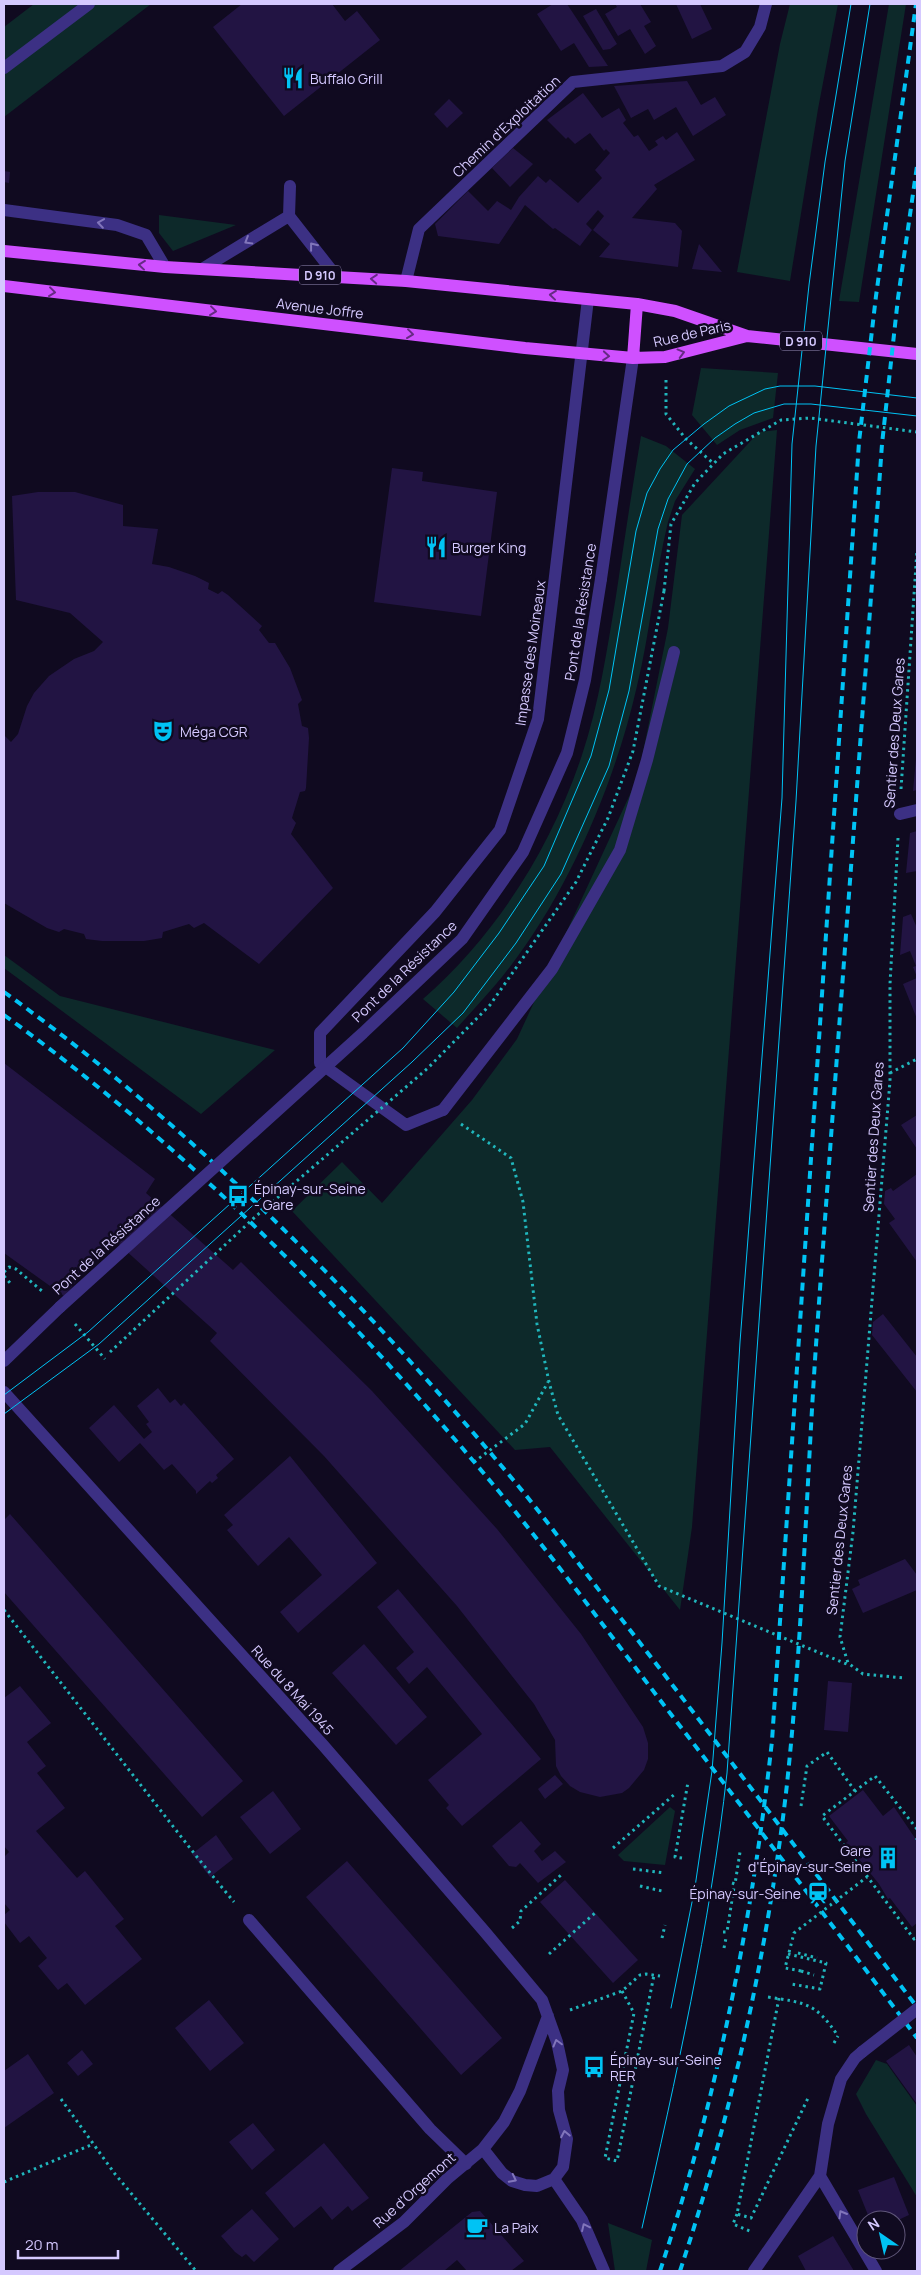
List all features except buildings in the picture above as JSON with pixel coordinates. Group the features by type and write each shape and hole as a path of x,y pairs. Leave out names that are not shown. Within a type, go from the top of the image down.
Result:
{"main road":[{"name":"D 910","path":"4,251 166,267 406,281 637,304"},
{"name":"Avenue Joffre","path":"4,286 582,354 633,358"},
{"name":"Rue de Paris","path":"747,336 665,357 633,358 637,304 675,311 747,336 917,354"}],"street":[{"path":"4,68 89,4"},
{"name":"Chemin d'Exploitation","path":"406,281 419,228 574,82 722,66 745,52 760,27 766,4"},
{"path":"290,186 289,216 336,276"},
{"path":"4,210 117,225 136,231 146,235 166,267"},
{"path":"202,269 289,216"},
{"name":"Impasse des Moineaux","path":"442,1110 406,1125 320,1063 320,1033 435,912 500,830 538,719 588,299"},
{"name":"Pont de la Résistance","path":"4,1361 60,1307 363,1033 462,939 523,852 567,753 585,680 633,358"},
{"path":"442,1110 552,969 620,850 648,760 674,652"},
{"path":"900,814 917,810"},
{"name":"Rue du 8 Mai 1945","path":"4,1392 323,1746 494,1942 542,2000 563,2070 558,2091 559,2110 567,2139 563,2167 554,2179"},
{"path":"249,1920 430,2129 466,2164"},
{"path":"754,2271 820,2176 828,2124 840,2079 855,2058 917,2009"},
{"name":"Rue d'Orgemont","path":"339,2271 404,2222 447,2179 483,2149 504,2122 520,2091 548,2016"},
{"path":"483,2149 502,2173 512,2180 537,2186 554,2179 582,2220 604,2271"},
{"path":"820,2176 876,2271"}],"path":[{"path":"665,357 666,414 686,439 714,464"},
{"path":"110,1352 255,1217 428,1068 490,1005 576,882 608,818 633,751 664,591 671,524 695,483 723,454 781,420 810,418 917,432"},
{"name":"Sentier des Deux Gares","path":"855,1668 848,1663 840,1637 853,1532 890,1073 890,984 917,550"},
{"path":"890,1073 917,1059"},
{"path":"442,1110 511,1158 523,1202 537,1324 548,1382 558,1415 659,1586 855,1668 863,1674 904,1678"},
{"path":"4,1272 9,1267 16,1269 44,1294"},
{"path":"4,1276 12,1284"},
{"path":"474,1462 525,1424 548,1382"},
{"path":"4,1610 197,1857 249,1920"},
{"path":"801,1806 807,1766 827,1752 855,1791"},
{"path":"917,1829 876,1776 822,1816 914,1939 917,1937"},
{"path":"682,1858 675,1857 688,1782"},
{"path":"613,1848 676,1793"},
{"path":"849,1853 856,1848"},
{"path":"732,1883 735,1884 740,1852"},
{"path":"633,1869 665,1873"},
{"path":"814,1975 785,1968 794,1933 871,1874"},
{"path":"507,1932 520,1921 521,1911 561,1875"},
{"path":"640,1886 662,1891"},
{"path":"723,1932 727,1932 734,1887"},
{"path":"549,1954 595,1913"},
{"path":"662,1938 665,1925"},
{"path":"724,1948 726,1938"},
{"path":"798,1953 817,1958"},
{"path":"788,1954 826,1963 820,1989 791,1984"},
{"path":"548,2016 622,1992 640,1975 660,1976"},
{"path":"622,1992 634,2013 605,2158 617,2161 654,1976"},
{"path":"768,1997 812,2006 828,2020"},
{"path":"774,2242 733,2224 779,1998"},
{"path":"834,2044 838,2036"},
{"path":"736,2214 751,2218 813,2088"},
{"path":"61,2099 115,2174 196,2271"},
{"path":"4,2182 93,2144"}],"green space":[{"path":"34,4 151,4 4,117 4,27"},
{"path":"790,4 838,4 818,109 790,281 737,272 780,44"},
{"path":"889,4 906,4 859,302 839,301"},
{"path":"159,215 236,225 173,251 159,233"},
{"path":"701,368 778,373 773,418 740,430 717,445 692,415"},
{"path":"777,430 692,1527 680,1610 550,1447 515,1450 292,1211 342,1162 382,1203 472,1100 517,1039 638,777 668,628 682,515 759,432"},
{"path":"641,436 666,446 695,469 675,501 668,522 642,666 616,762 585,839 547,912 502,977 457,1028 423,999 475,947 519,888 538,856 569,790 588,736 602,677"},
{"path":"4,955 60,996 275,1050 201,1114 4,968"},
{"path":"670,1807 675,1811 665,1865 624,1861 618,1855"},
{"path":"876,2060 887,2064 917,2106 917,2197 866,2114 856,2094"},
{"path":"608,2223 652,2240 646,2271 615,2271"}],"tram line":[{"path":"671,2008 695,1887 712,1771 722,1643 740,1342 782,798 792,444 809,285 825,162 851,4"},
{"path":"642,2228 702,1944 727,1773 796,801 816,446 845,161 870,4"},
{"path":"4,1395 88,1332 403,1048 454,992 499,933 544,866 591,756 609,690 636,531 647,493 673,450 729,406 765,389 780,386 815,386 917,398"},
{"path":"4,1414 99,1344 412,1062 463,1013 516,943 561,874 609,766 629,691 658,529 668,499 687,464 715,438 735,424 754,413 784,404 811,404 917,416"}],"railway":[{"path":"660,2271 699,2141 730,2009 754,1876 772,1741 859,442 876,296 916,4"},
{"path":"680,2271 715,2154 745,2035 769,1914 786,1793 800,1620 817,1331 882,444 898,298 917,166"},
{"path":"4,992 75,1045 210,1160 274,1220 398,1348 457,1414 541,1514 917,2007"},
{"path":"4,1015 73,1067 205,1179 328,1300 388,1363 501,1494 544,1548 917,2038"}],"place":[{"name":"Buffalo Grill","path":"293,78"},
{"name":"Burger King","path":"436,547"},
{"name":"Méga CGR","path":"163,731"},
{"name":"Épinay-sur-Seine - Gare","path":"238,1196"},
{"name":"Gare d'Épinay-sur-Seine","path":"888,1858"},
{"name":"Épinay-sur-Seine","path":"818,1893"},
{"name":"Épinay-sur-Seine RER","path":"594,2067"},
{"name":"La Paix","path":"477,2227"}]}
